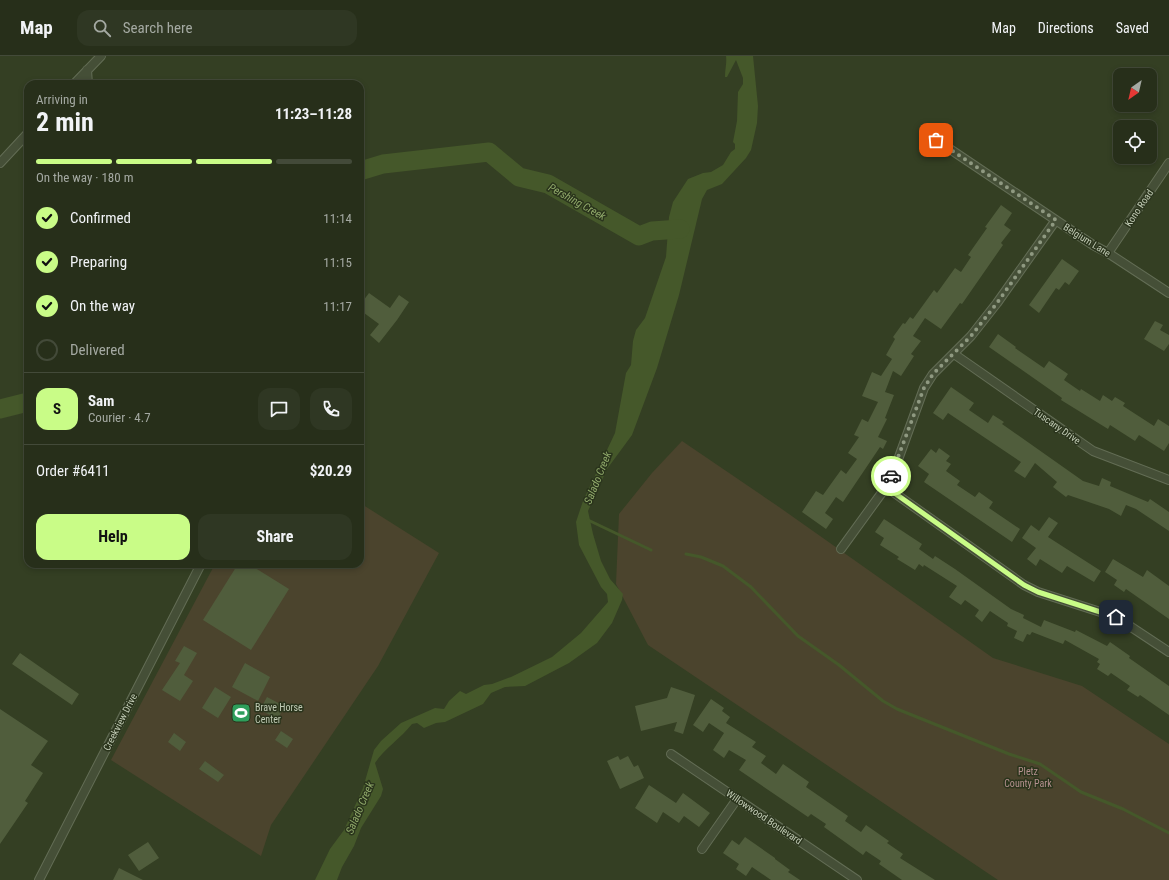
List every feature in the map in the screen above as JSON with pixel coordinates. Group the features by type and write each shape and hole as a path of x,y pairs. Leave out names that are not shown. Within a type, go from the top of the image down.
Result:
{"street":[{"path":"78,80 101,56"},
{"path":"87,70 88,80"},
{"name":"Belgium Lane","path":"926,133 1093,245 1108,253 1169,293"},
{"path":"0,163 24,137"},
{"name":"Kono Road","path":"1108,253 1169,163"},
{"path":"841,549 886,487 895,468 924,388 933,374 971,336 997,303 1056,220"},
{"name":"Tuscany Drive","path":"954,354 1093,451 1169,480"},
{"path":"886,487 1024,585 1038,592 1116,617 1169,652"},
{"name":"Creekview Drive","path":"39,880 199,568"},
{"name":"Willowwood Boulevard","path":"670,754 857,880"},
{"path":"702,849 737,799"}],"green space":[{"name":"Pletz County Park","path":"682,441 779,507 993,658 1082,686 1169,744 1169,880 998,880 648,645 616,584 619,514 652,473"},
{"name":"Brave Horse Center","path":"364,506 439,553 378,666 271,825 261,856 111,760 213,568 364,568"}],"water":[{"name":"Salado Creek","path":"726,56 753,56 758,106 757,123 751,150 746,158 722,184 707,190 702,199 679,295 657,368 632,435 607,469 588,511 601,561 610,579 623,594 612,623 597,643 569,663 525,686 505,687 491,693 483,704 445,722 436,723 424,728 417,723 412,724 375,763 383,789 381,796 361,828 337,880 315,880 330,849 344,830 363,788 374,750 381,741 401,723 435,708 444,709 449,701 460,691 466,694 484,685 492,684 511,677 552,657 581,633 608,602 607,594 601,587 579,545 576,522 583,501 615,433 626,373 631,365 633,341 636,330 645,318 666,257 669,217 673,202 688,179 703,173 711,172 723,165 731,152 735,149 735,144 733,142 737,121 738,92 743,84 743,78 736,60 727,77 725,77"}],"building":[{"path":"1001,205 1012,213 1004,225 1011,230 1001,243 1003,245 962,304 960,303 941,329 925,318 913,336 921,341 911,354 914,356 901,376 893,371 885,392 894,395 885,418 887,419 878,437 887,441 883,449 880,447 843,502 836,497 825,513 833,519 826,529 802,512 816,491 823,495 841,470 846,474 857,459 848,453 859,437 854,435 862,419 868,422 878,402 862,396 872,372 881,376 892,359 886,355 895,339 893,337 903,323 905,324 910,317 913,319 934,290 937,293 955,268 961,272 971,257 968,255 987,228 985,227"},
{"path":"1062,259 1079,271 1069,285 1065,282 1059,290 1056,288 1039,313 1029,305"},
{"path":"369,293 390,308 399,295 409,302 379,343 370,335 379,324 364,313 364,300"},
{"path":"1155,321 1163,325 1160,330 1169,335 1169,344 1164,351 1144,339"},
{"path":"998,334 1044,368 1049,361 1068,374 1064,380 1080,391 1081,389 1100,401 1103,395 1112,401 1115,397 1125,403 1123,406 1154,426 1158,419 1169,426 1169,443 1164,451 1139,435 1135,441 1110,425 1108,429 1061,400 1062,398 989,347"},
{"path":"951,387 974,403 969,410 988,423 993,415 1004,422 1002,424 1083,481 1099,486 1102,478 1111,482 1110,486 1148,502 1150,499 1169,512 1169,531 1136,509 1126,505 1121,516 1109,509 1068,495 1066,497 1053,487 1057,482 1035,463 1025,478 1014,471 1021,462 948,413 943,420 933,413"},
{"path":"939,448 950,456 946,461 951,464 946,471 960,481 957,485 975,497 979,492 993,502 989,508 1020,529 1012,542 924,482 929,474 918,466 931,449 936,453"},
{"path":"1049,517 1058,523 1048,537 1101,571 1094,582 1067,566 1062,573 1040,559 1036,566 1027,559 1036,548 1022,538 1031,525 1039,531"},
{"path":"884,519 922,544 919,549 933,559 935,556 955,569 1011,609 1024,615 1023,618 1041,627 1044,620 1075,632 1076,630 1107,646 1110,642 1130,656 1129,658 1169,686 1169,715 1140,695 1138,697 1127,690 1130,686 1111,673 1108,676 1097,669 1100,664 1097,662 1099,659 1065,640 1063,644 1032,632 1030,635 1027,634 1023,642 1014,638 1017,631 1007,626 1008,623 990,611 982,622 975,616 979,610 965,600 961,605 949,597 957,586 924,565 923,567 919,564 915,570 897,559 899,557 880,545 884,538 875,532"},
{"path":"1113,559 1143,577 1147,570 1169,586 1169,619 1126,589 1124,592 1114,585 1117,580 1105,572"},
{"path":"236,568 255,568 289,589 251,650 203,620"},
{"path":"184,646 197,653 184,675 193,681 180,701 162,690 180,663 175,661"},
{"path":"20,653 79,694 72,705 12,664"},
{"path":"245,663 270,677 258,701 232,687"},
{"path":"215,687 231,697 218,718 202,708"},
{"path":"671,687 695,695 683,734 674,731 677,722 641,731 635,706 667,698"},
{"path":"267,697 284,706 278,719 260,710"},
{"path":"711,699 724,708 722,711 730,717 726,723 756,742 752,747 766,756 761,763 776,774 783,764 809,782 806,787 848,816 845,821 861,832 866,825 889,841 887,843 903,854 900,858 935,880 902,880 879,864 881,861 866,851 863,855 824,827 826,824 811,814 808,817 739,770 746,760 729,750 724,758 713,750 724,733 709,723 703,732 693,725"},
{"path":"0,709 48,741 31,765 43,773 25,801 28,803 0,844"},
{"path":"281,731 293,739 287,748 275,740"},
{"path":"174,733 186,742 180,751 168,742"},
{"path":"618,756 620,760 628,756 634,767 638,765 644,778 620,789 607,761"},
{"path":"205,761 224,775 218,782 199,769"},
{"path":"649,785 676,803 683,793 710,813 699,827 684,816 679,823 663,812 657,823 635,808"},
{"path":"745,837 775,858 790,870 788,872 800,880 771,880 752,867 746,876 736,869 739,864 723,853 732,840 739,845"},
{"path":"148,842 159,858 139,871 128,855"},
{"path":"119,868 143,880 113,880"}],"waterway":[{"name":"Pershing Creek","path":"364,170 383,164 489,152 519,177 548,184 639,236 652,231 680,229"},
{"name":"Pershing Creek","path":"0,409 24,403"},
{"path":"588,520 651,550"},
{"path":"686,554 701,557 723,566 751,587 798,636 839,665 883,701 897,709 1009,754 1040,764 1081,792 1123,809 1169,833"}],"way so far":[{"path":"891,476 924,388 933,374 971,336 997,303 1056,220 936,140"}],"place":[{"name":"Brave Horse Center","path":"241,713"}],"route":[{"path":"891,476 886,487 1024,585 1038,592 1116,617"}]}
